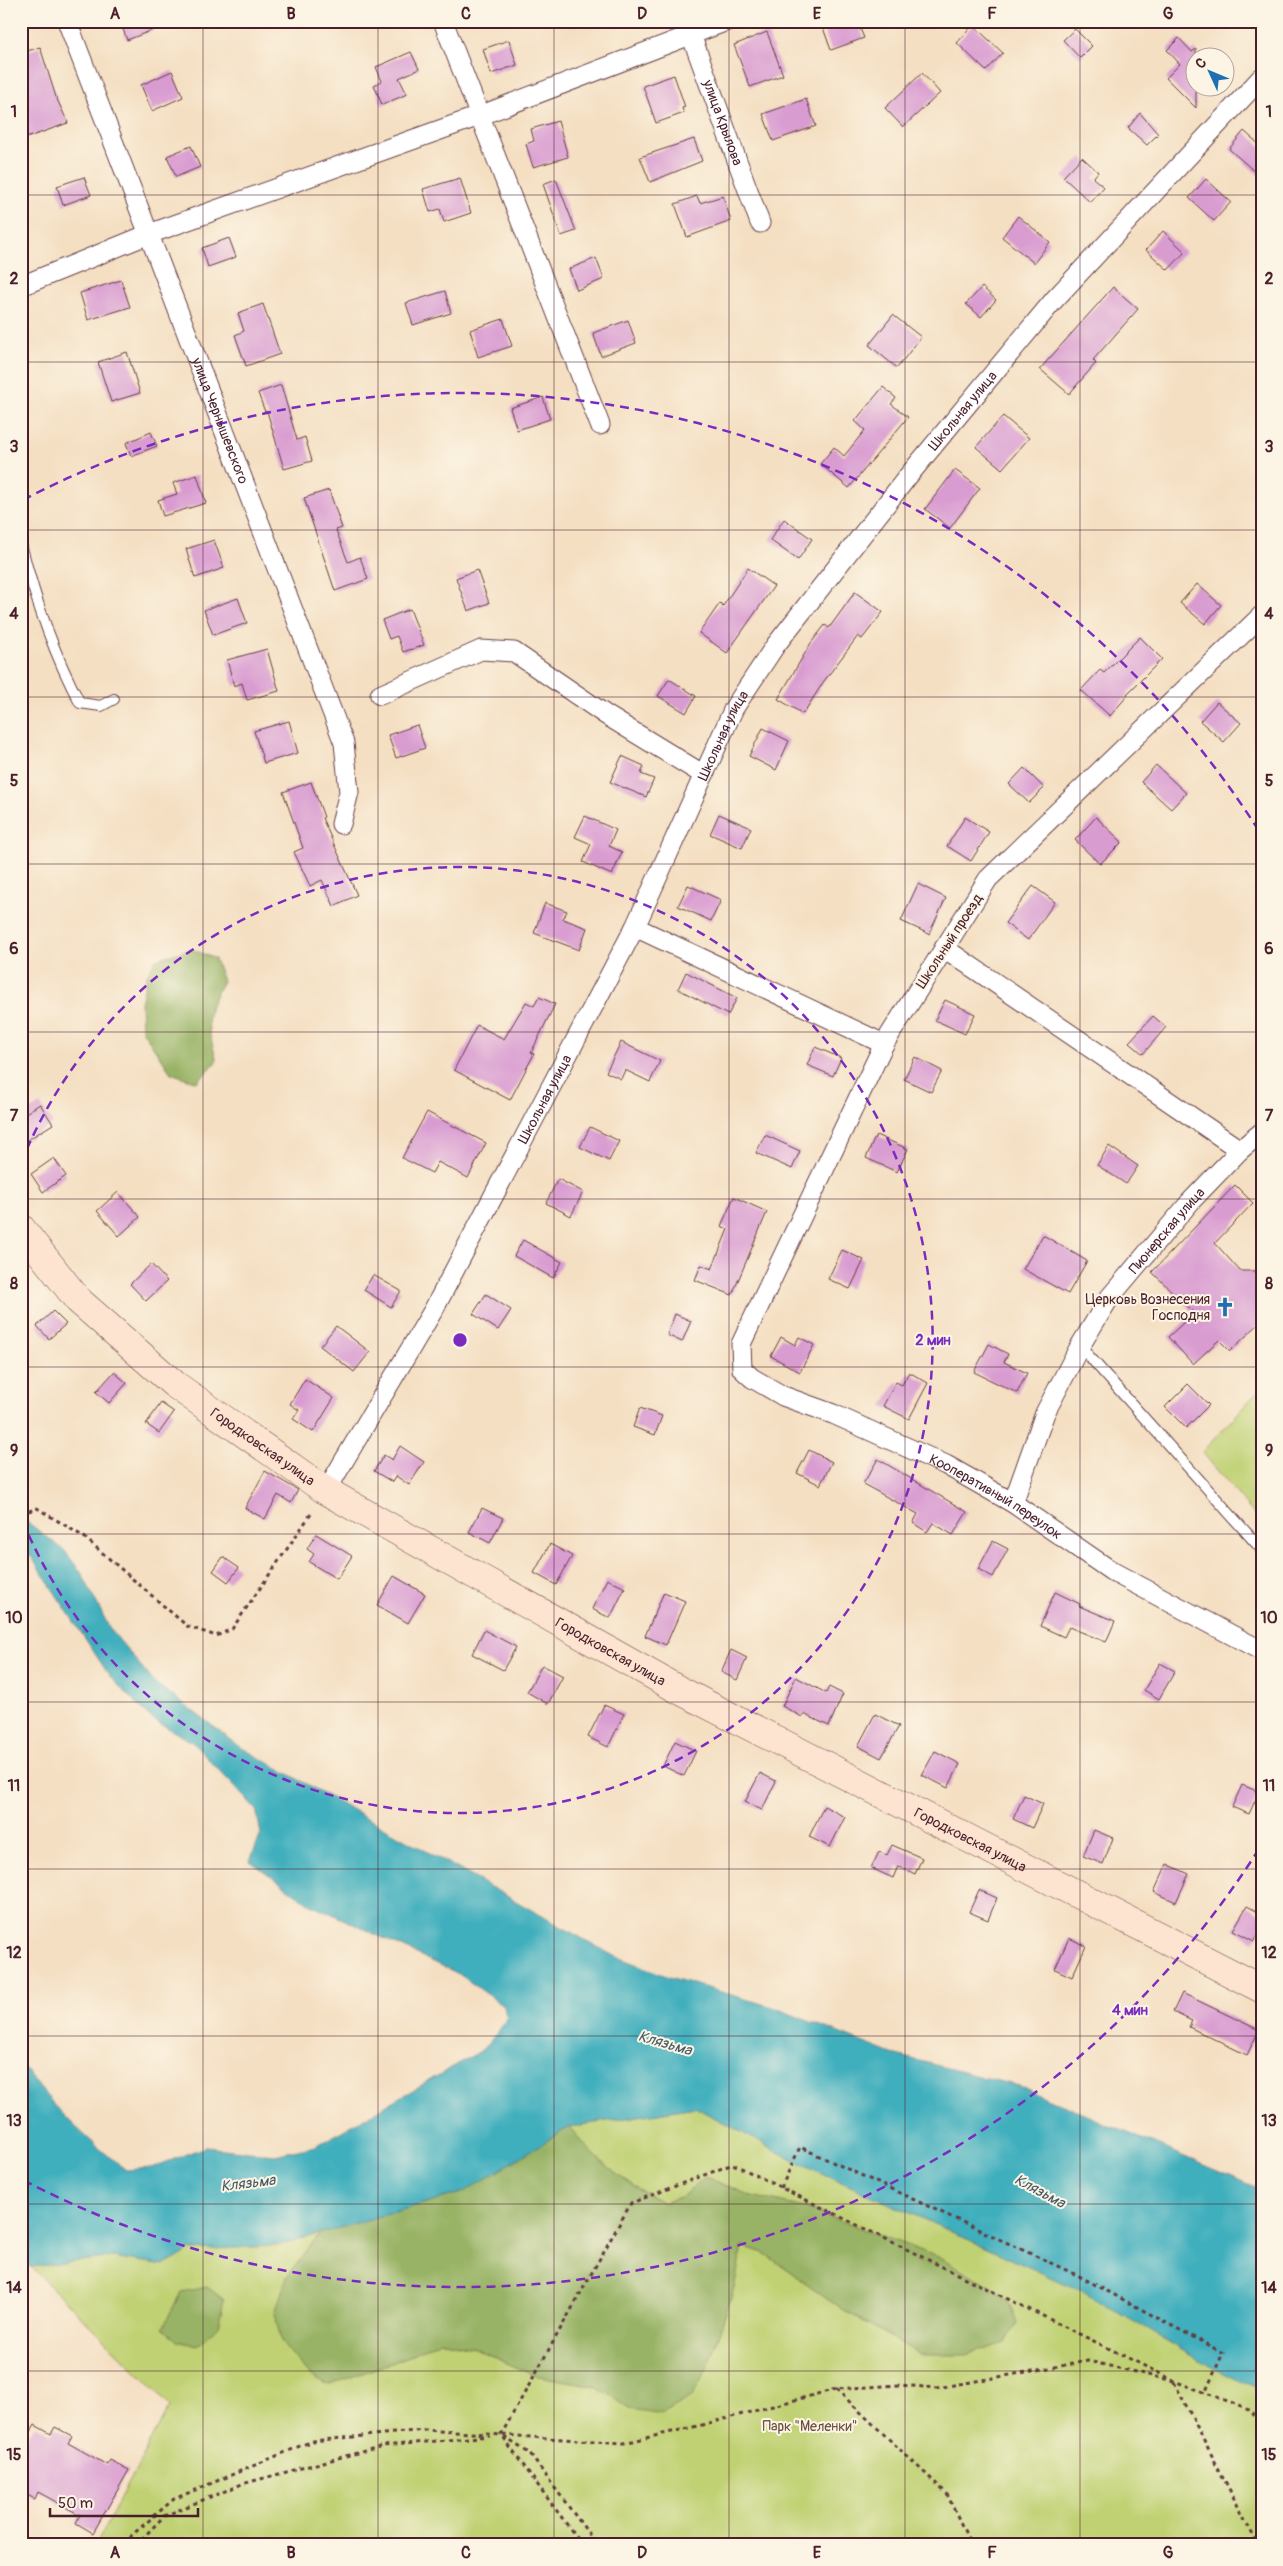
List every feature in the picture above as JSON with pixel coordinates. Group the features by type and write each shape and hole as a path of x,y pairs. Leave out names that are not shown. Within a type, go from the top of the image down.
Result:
{"main road":[{"name":"Городковская улица","path":"21,1228 78,1300 174,1384 326,1491 679,1690 1262,1989"}],"street":[{"name":"улица Чернышевского","path":"67,21 344,743 349,792 341,824"},
{"path":"443,21 600,425"},
{"path":"21,286 149,234 479,116 689,28 728,21"},
{"name":"улица Крылова","path":"689,28 760,223"},
{"name":"Школьная улица","path":"326,1491 434,1309 635,927 734,708 775,646 909,475 1054,300 1262,78"},
{"name":"Школьный проезд","path":"741,1344 884,1044 988,879 1262,615"},
{"path":"380,695 481,650 514,652 614,720 704,775"},
{"path":"635,927 884,1044"},
{"path":"944,948 1240,1150"},
{"name":"Пионерская улица","path":"1013,1503 1045,1413 1080,1346 1110,1297 1191,1201 1240,1150 1262,1132"},
{"name":"Кооперативный переулок","path":"741,1344 742,1369 752,1378 783,1396 833,1414 946,1465 1013,1503 1113,1572 1262,1652"}],"lane":[{"path":"21,544 37,605 68,680 80,703 101,706 114,700"},
{"path":"1080,1346 1262,1550"}],"path":[{"path":"21,1514 37,1508 84,1538 187,1626 216,1636 232,1629 326,1491"},
{"path":"781,2188 800,2147 1079,2276 1223,2353 1205,2393"},
{"path":"501,2435 631,2203 733,2164 1174,2381 1249,2409 1262,2422"},
{"path":"126,2545 132,2535 174,2499 312,2441 425,2430 624,2443 702,2425 836,2389 899,2385 937,2388 1088,2361 1174,2381 1258,2545"},
{"path":"836,2389 947,2494 971,2545"},
{"path":"501,2435 582,2545"},
{"path":"136,2545 164,2516 242,2484 383,2446 501,2435 529,2453 597,2545"}],"green space":[{"path":"192,949 215,959 223,981 212,1003 208,1020 210,1037 217,1061 197,1082 171,1073 142,1030 141,1003 147,975 156,959"},
{"path":"1262,1387 1262,1524 1202,1452"},
{"name":"Парк \"Меленки\"","path":"695,2107 793,2160 1082,2291 1215,2369 1262,2390 1262,2545 230,2545 223,2540 213,2545 96,2545 170,2405 31,2267 113,2257 165,2265 191,2250 276,2246 320,2233 287,2277 307,2373 329,2385 412,2355 439,2340 473,2347 533,2375 596,2386 631,2409 707,2369 734,2288 742,2246 764,2253 844,2310 921,2355 943,2259 809,2209 751,2196 706,2177 683,2196 664,2203 635,2187 612,2171 569,2127"},
{"path":"569,2127 612,2171 635,2187 664,2203 683,2196 705,2177 751,2196 809,2209 943,2259 993,2287 1008,2302 1017,2322 1006,2343 966,2355 921,2355 844,2310 764,2253 742,2246 734,2288 707,2369 692,2397 662,2414 631,2409 596,2386 533,2375 473,2347 440,2340 412,2355 329,2385 307,2373 281,2341 275,2312 287,2277 320,2233 464,2192"},
{"path":"207,2287 224,2300 218,2326 198,2346 177,2341 163,2327 181,2292"}],"water":[{"name":"Клязьма","path":"22,1518 65,1551 82,1574 110,1629 154,1682 242,1748 612,1955 669,1977 773,2007 892,2054 1018,2086 1262,2190 1262,2390 1215,2369 1082,2291 793,2160 695,2107 569,2127 464,2192 276,2246 191,2250 165,2265 113,2257 31,2267 21,2264 21,2063 32,2079 57,2107 111,2158 126,2170 151,2168 206,2147 275,2155 316,2146 484,2049 507,2020 504,2006 459,1974 307,1902 250,1861 261,1834 256,1809 192,1742 152,1719 111,1678 21,1541"}],"building":[{"path":"120,21 171,21 171,23 127,40"},
{"path":"831,21 857,21 864,38 831,50 822,25"},
{"path":"973,25 1003,53 986,71 957,43"},
{"path":"1075,29 1092,46 1080,58 1063,40"},
{"path":"767,32 783,75 750,87 734,45"},
{"path":"1179,38 1188,48 1186,48 1186,98 1166,78 1180,64 1167,50"},
{"path":"509,40 517,65 491,74 483,49"},
{"path":"40,47 56,97 68,123 26,138 21,125 21,111 28,108 21,88 21,53"},
{"path":"411,52 419,69 399,78 407,94 382,105 374,85 382,81 376,67"},
{"path":"172,71 183,97 152,111 141,85"},
{"path":"922,73 940,93 903,127 885,108"},
{"path":"674,75 685,107 682,108 684,113 656,123 643,86"},
{"path":"1186,98 1196,98 1196,108"},
{"path":"806,99 816,126 773,141 763,114"},
{"path":"1140,113 1158,134 1147,145 1128,128"},
{"path":"558,121 568,157 533,167 526,144 534,141 531,129"},
{"path":"1244,131 1262,147 1262,178 1229,149"},
{"path":"694,139 702,161 650,182 640,157"},
{"path":"191,146 200,167 176,177 167,156"},
{"path":"1082,157 1098,172 1093,178 1104,187 1090,202 1063,177"},
{"path":"84,177 91,195 63,205 57,186"},
{"path":"460,178 471,213 444,222 440,209 430,212 423,189"},
{"path":"556,179 576,231 561,236 543,184"},
{"path":"1206,179 1231,202 1214,221 1189,198"},
{"path":"697,196 700,203 723,196 731,221 687,237 675,204"},
{"path":"1018,216 1050,242 1034,263 1002,237"},
{"path":"1163,231 1185,252 1168,270 1146,250"},
{"path":"229,238 236,257 208,267 202,248"},
{"path":"596,258 604,279 577,290 569,269"},
{"path":"121,280 130,307 88,320 80,293"},
{"path":"982,287 996,300 981,317 966,304"},
{"path":"1113,287 1138,309 1093,360 1096,363 1069,394 1040,369"},
{"path":"445,291 451,313 413,325 406,303"},
{"path":"263,304 280,354 246,366 235,335 244,331 238,313"},
{"path":"893,315 921,337 897,368 869,345"},
{"path":"503,319 512,346 478,357 470,330"},
{"path":"628,320 636,343 601,356 593,333"},
{"path":"127,352 140,393 111,402 98,362"},
{"path":"281,385 297,440 305,437 312,461 284,469 267,411 265,412 258,393"},
{"path":"883,387 896,398 891,404 908,417 849,488 820,464 834,447 844,456 865,430 855,421"},
{"path":"543,397 550,419 517,430 510,408"},
{"path":"1003,416 1029,438 1002,469 976,447"},
{"path":"151,432 157,446 131,456 126,443"},
{"path":"955,470 980,488 950,528 925,509"},
{"path":"197,475 206,503 163,516 158,500 177,494 173,483"},
{"path":"329,490 342,528 336,530 348,562 360,557 368,579 335,591 304,498"},
{"path":"784,519 812,539 798,560 770,540"},
{"path":"214,540 224,568 195,578 186,549"},
{"path":"748,568 774,586 727,653 699,633 720,603 723,606"},
{"path":"477,570 489,603 468,611 456,578"},
{"path":"1197,584 1221,605 1205,624 1180,603"},
{"path":"855,592 883,612 862,639 858,636 824,681 803,714 778,699 811,643 825,625 829,628"},
{"path":"238,598 247,623 213,635 204,610"},
{"path":"410,609 424,645 403,652 397,636 389,639 382,620"},
{"path":"1140,637 1162,659 1127,694 1110,716 1081,690 1100,670 1104,673"},
{"path":"267,649 279,691 247,700 242,683 234,686 227,660"},
{"path":"669,679 696,696 686,713 658,696"},
{"path":"1217,702 1241,723 1224,742 1200,721"},
{"path":"289,721 298,753 264,763 254,731"},
{"path":"417,725 425,748 396,758 388,735"},
{"path":"763,728 789,741 776,770 749,756"},
{"path":"622,756 644,766 641,774 654,779 646,797 610,782"},
{"path":"1156,765 1186,793 1171,809 1141,782"},
{"path":"1024,768 1044,788 1029,803 1009,784"},
{"path":"311,782 324,817 322,818 357,895 334,906 322,880 310,886 294,852 303,848 283,792"},
{"path":"719,814 751,828 742,848 710,834"},
{"path":"585,816 616,830 609,846 622,852 612,875 583,862 591,844 575,837"},
{"path":"965,817 989,832 971,861 947,846"},
{"path":"1096,817 1122,842 1100,864 1075,840"},
{"path":"918,884 946,898 929,934 901,921"},
{"path":"688,885 721,900 711,921 678,906"},
{"path":"1033,886 1055,902 1028,940 1005,923"},
{"path":"545,903 567,911 563,919 587,928 579,950 534,933"},
{"path":"686,972 737,998 728,1015 678,989"},
{"path":"539,997 555,1004 531,1053 534,1054 510,1100 454,1070 477,1025 504,1039 526,1002 534,1006"},
{"path":"945,1000 975,1014 965,1034 935,1020"},
{"path":"1153,1016 1166,1027 1143,1054 1129,1042"},
{"path":"621,1042 660,1061 650,1082 625,1070 621,1079 606,1072"},
{"path":"815,1047 841,1058 833,1076 807,1065"},
{"path":"915,1057 942,1071 931,1092 904,1079"},
{"path":"40,1104 53,1124 21,1144 21,1116"},
{"path":"427,1112 486,1143 468,1178 438,1162 432,1173 402,1158"},
{"path":"590,1127 619,1141 609,1161 580,1147"},
{"path":"765,1135 800,1151 792,1169 756,1153"},
{"path":"876,1135 908,1149 897,1172 866,1158"},
{"path":"1109,1146 1138,1166 1126,1184 1097,1165"},
{"path":"54,1158 66,1176 43,1192 31,1174"},
{"path":"558,1179 583,1192 571,1216 546,1203"},
{"path":"1235,1185 1253,1203 1215,1243 1240,1271 1255,1271 1262,1276 1262,1321 1230,1351 1219,1340 1193,1364 1168,1337 1194,1313 1152,1272"},
{"path":"118,1192 140,1217 119,1236 97,1211"},
{"path":"734,1197 767,1212 732,1295 695,1280 701,1265 712,1269 728,1229 721,1226"},
{"path":"1043,1235 1087,1261 1068,1294 1023,1269"},
{"path":"523,1240 562,1262 553,1278 514,1256"},
{"path":"842,1250 864,1260 850,1289 828,1279"},
{"path":"151,1264 167,1281 146,1301 130,1284"},
{"path":"373,1275 401,1291 391,1307 364,1290"},
{"path":"486,1294 511,1310 498,1330 473,1314"},
{"path":"53,1311 66,1324 49,1339 37,1326"},
{"path":"675,1314 691,1321 682,1342 667,1335"},
{"path":"336,1326 370,1352 354,1372 320,1346"},
{"path":"781,1337 795,1345 799,1337 814,1345 800,1372 771,1356"},
{"path":"989,1344 1008,1354 1004,1362 1027,1373 1017,1393 974,1372"},
{"path":"114,1372 127,1383 109,1403 96,1392"},
{"path":"909,1372 928,1383 909,1419 883,1406 896,1382 902,1385"},
{"path":"305,1379 334,1398 313,1432 293,1419 299,1410 290,1404"},
{"path":"1188,1384 1209,1405 1186,1428 1165,1407"},
{"path":"161,1403 174,1412 159,1433 146,1424"},
{"path":"640,1408 662,1416 655,1435 633,1427"},
{"path":"400,1446 424,1462 409,1485 396,1476 392,1482 374,1471 384,1455 392,1460"},
{"path":"809,1450 832,1462 820,1485 797,1473"},
{"path":"878,1459 967,1512 953,1535 933,1523 927,1532 913,1523 918,1514 863,1484"},
{"path":"265,1471 298,1490 291,1503 278,1495 265,1519 245,1508"},
{"path":"482,1508 503,1518 490,1543 469,1532"},
{"path":"316,1534 352,1556 337,1579 309,1562 314,1554 307,1549"},
{"path":"993,1541 1008,1549 993,1577 978,1569"},
{"path":"550,1544 572,1556 556,1585 534,1573"},
{"path":"223,1557 239,1568 228,1582 213,1571"},
{"path":"394,1576 425,1594 408,1623 377,1605"},
{"path":"607,1579 625,1588 610,1618 592,1609"},
{"path":"664,1592 685,1601 666,1645 645,1636"},
{"path":"1055,1592 1080,1604 1079,1606 1115,1621 1106,1642 1069,1627 1064,1637 1040,1626"},
{"path":"484,1630 516,1647 503,1670 472,1654"},
{"path":"731,1650 747,1658 737,1680 721,1672"},
{"path":"1160,1663 1175,1671 1159,1699 1144,1690"},
{"path":"542,1665 563,1676 548,1704 527,1692"},
{"path":"796,1677 826,1693 829,1687 843,1694 829,1726 804,1714 802,1717 782,1706"},
{"path":"604,1705 624,1714 608,1747 588,1737"},
{"path":"875,1714 899,1726 881,1758 858,1746"},
{"path":"675,1741 696,1751 684,1776 663,1766"},
{"path":"935,1751 960,1764 948,1788 922,1775"},
{"path":"760,1773 776,1781 762,1810 745,1802"},
{"path":"1242,1785 1259,1792 1249,1814 1232,1807"},
{"path":"1024,1795 1043,1804 1032,1828 1013,1819"},
{"path":"824,1806 845,1817 830,1847 809,1837"},
{"path":"1094,1830 1113,1838 1103,1864 1083,1856"},
{"path":"892,1845 922,1858 915,1874 898,1866 893,1878 871,1868 879,1852 887,1855"},
{"path":"1167,1864 1189,1874 1176,1902 1154,1892"},
{"path":"979,1890 997,1898 988,1920 969,1912"},
{"path":"1247,1906 1262,1914 1262,1928 1254,1941 1233,1930"},
{"path":"1069,1938 1086,1946 1072,1977 1055,1969"},
{"path":"1182,1993 1259,2030 1247,2055 1189,2027 1192,2021 1173,2012"},
{"path":"35,2425 51,2434 55,2427 72,2436 68,2443 107,2465 110,2460 129,2470 93,2533 76,2523 80,2515 38,2492 35,2499 21,2492 21,2448"}],"place":[{"name":"Церковь Вознесения Господня","path":"1225,1307"}]}
